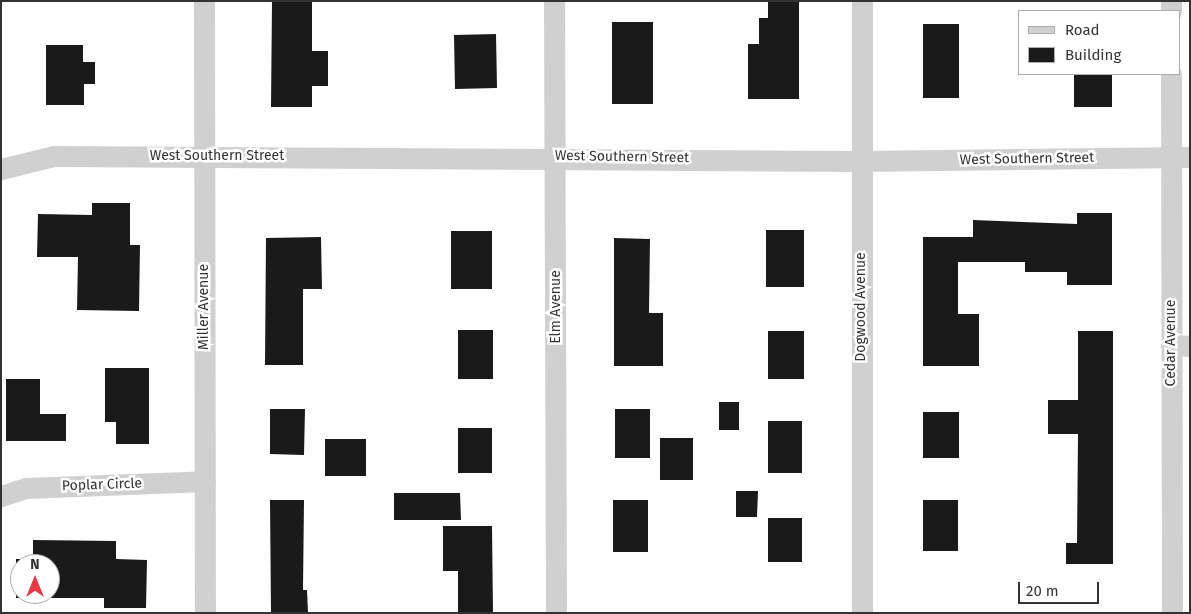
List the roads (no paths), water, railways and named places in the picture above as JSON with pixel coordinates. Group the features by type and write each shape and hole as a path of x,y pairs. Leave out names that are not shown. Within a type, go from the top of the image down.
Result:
{"street":[{"name":"Miller Avenue","path":"204,1 203,157 206,613"},
{"name":"Elm Avenue","path":"554,1 556,613"},
{"name":"Dogwood Avenue","path":"862,1 860,161 862,613"},
{"name":"Cedar Avenue","path":"1171,75 1180,157 1180,346 1172,613"},
{"name":"West Southern Street","path":"1,169 54,156 556,156 860,161 1180,157"},
{"name":"Poplar Circle","path":"1,496 26,488 205,482"}]}
